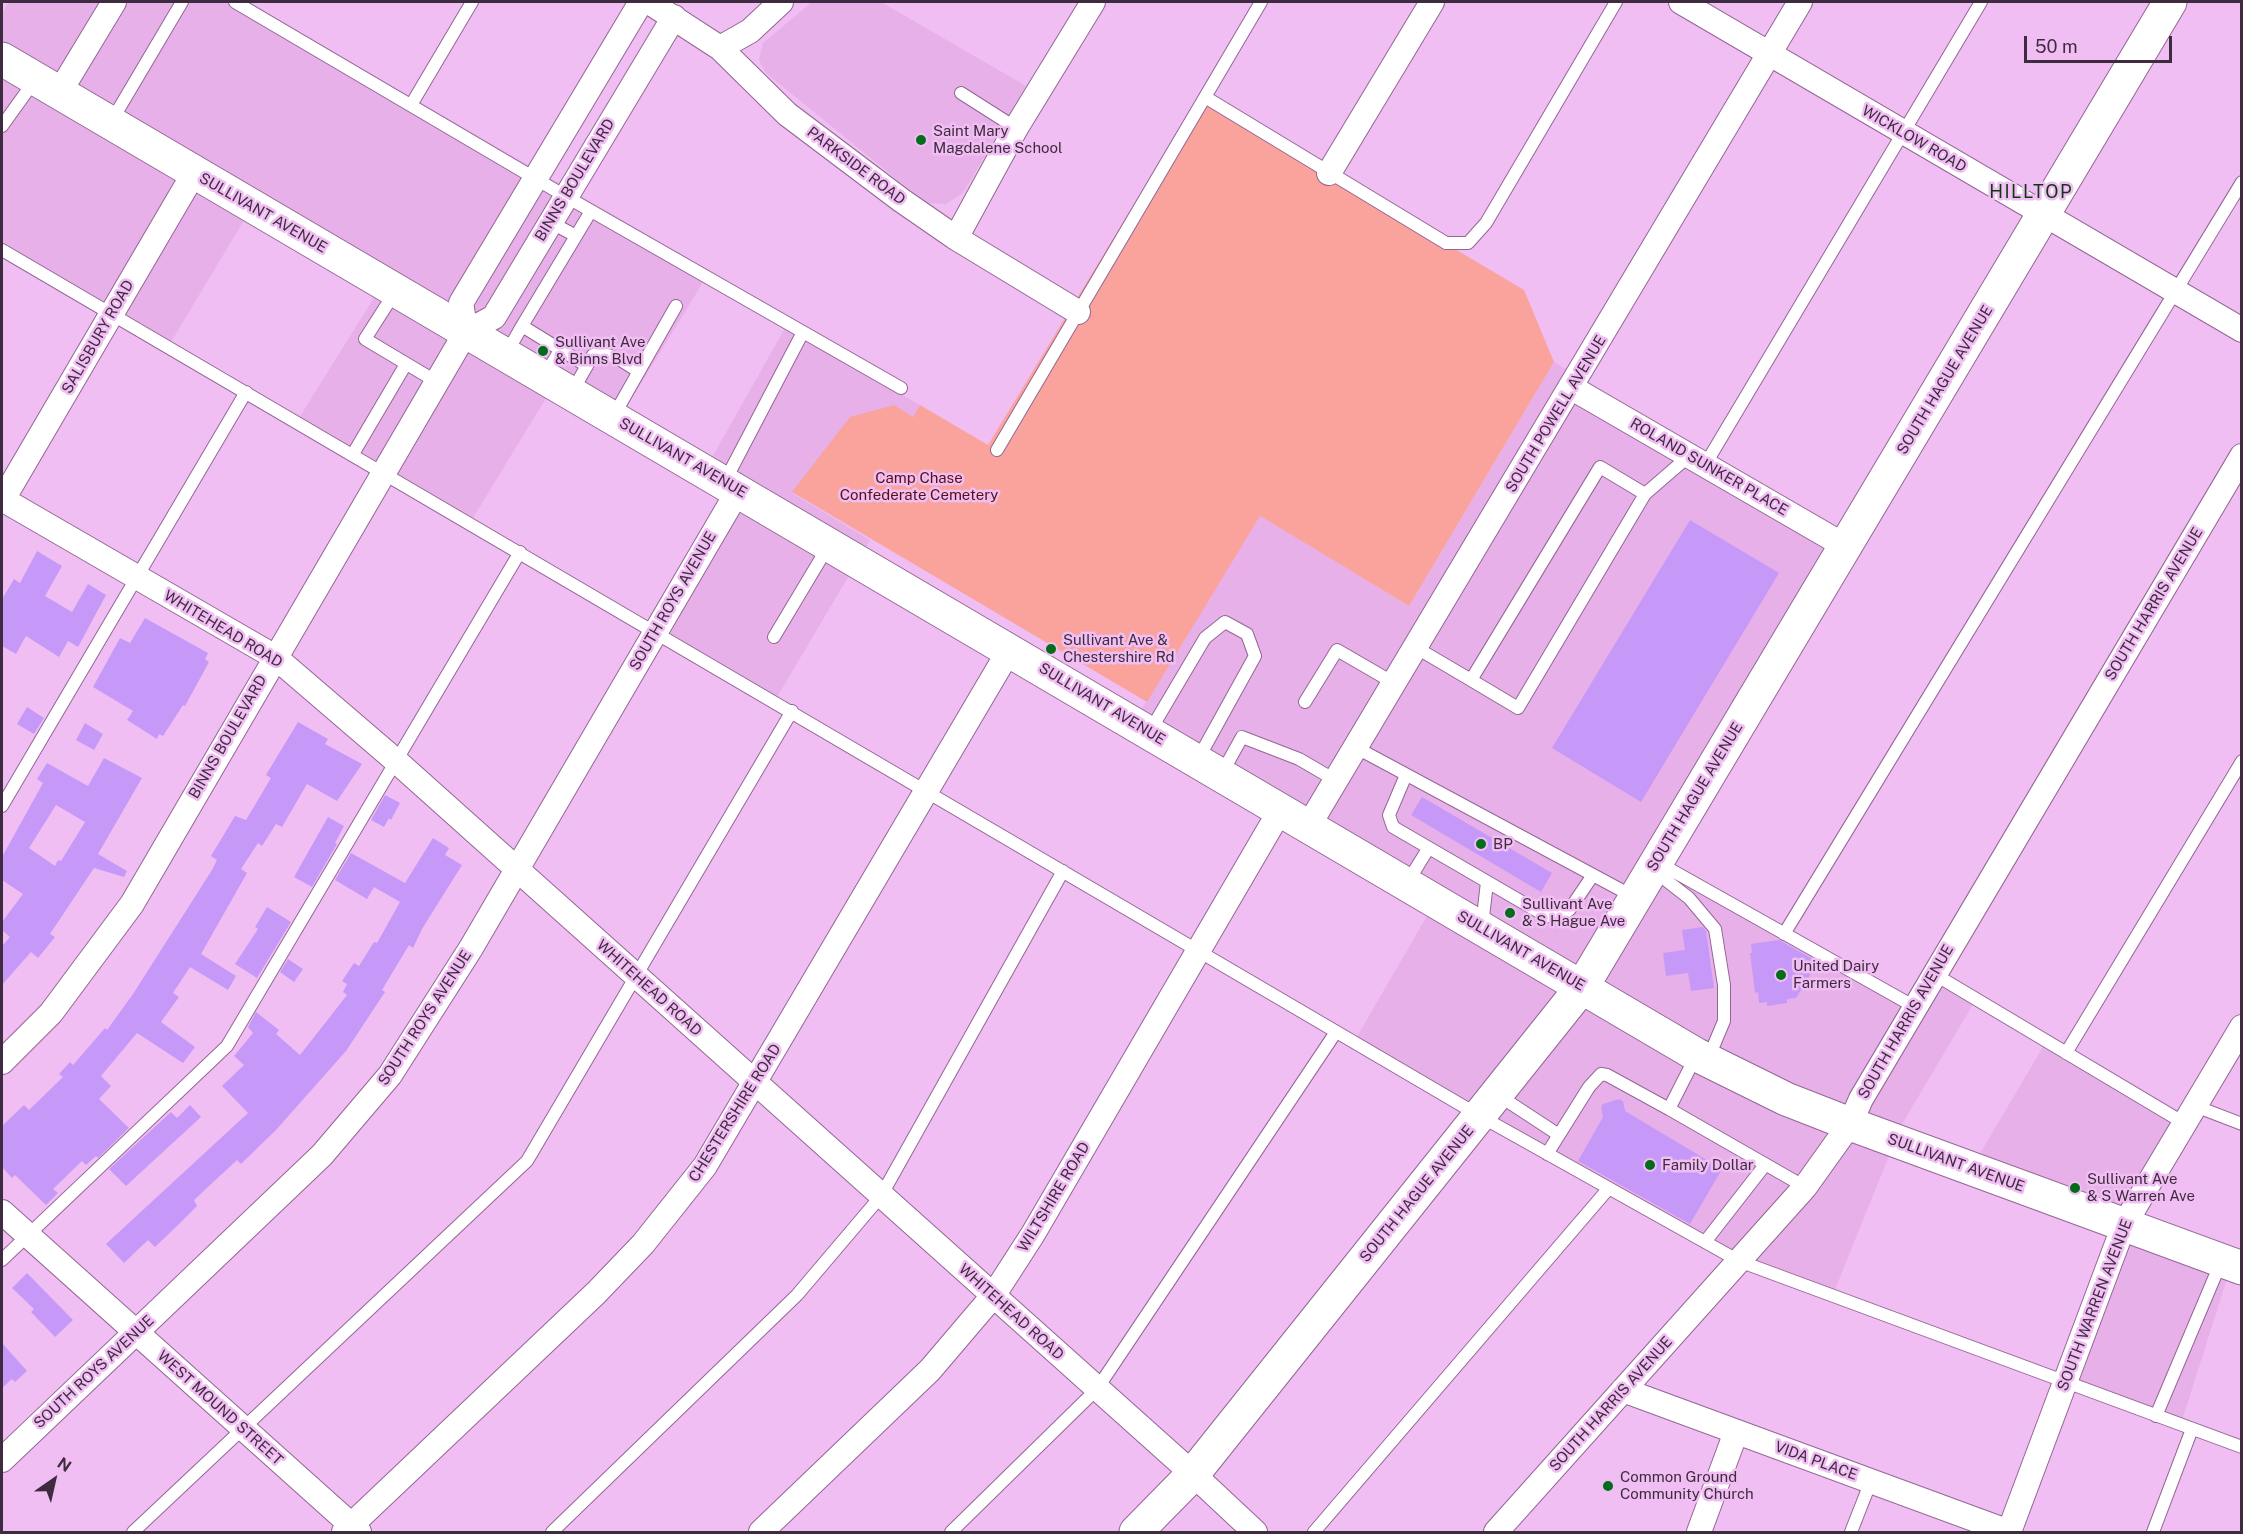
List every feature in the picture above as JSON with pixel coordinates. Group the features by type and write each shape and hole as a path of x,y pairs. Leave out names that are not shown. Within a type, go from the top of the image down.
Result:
{"main road":[{"name":"SOUTH HAGUE AVENUE","path":"1136,1533 1193,1474 1582,987 2170,2"},
{"name":"SULLIVANT AVENUE","path":"2,59 506,355 566,371 613,417 1702,1058 1786,1099 2231,1265"}],"street":[{"path":"47,86 114,2"},
{"path":"466,332 461,303 641,2"},
{"name":"PARKSIDE ROAD","path":"649,2 674,16 720,48 787,114 956,238 1078,312"},
{"path":"720,48 750,31 781,2"},
{"path":"956,238 1016,128 1093,2"},
{"path":"1329,173 1432,2"},
{"name":"WICKLOW ROAD","path":"1681,2 2241,330"},
{"name":"SOUTH POWELL AVENUE","path":"1309,825 1572,388 1800,2"},
{"name":"BINNS BOULEVARD","path":"2,1062 51,1013 132,904 466,332 519,303 550,222 674,16"},
{"name":"SALISBURY ROAD","path":"2,500 194,173"},
{"name":"ROLAND SUNKER PLACE","path":"1572,388 1845,546"},
{"name":"SOUTH HARRIS AVENUE","path":"1496,1533 1805,1187 1850,1124 1861,1099 1934,974 2241,456"},
{"name":"SOUTH ROYS AVENUE","path":"2,1460 322,1155 390,1075 471,948 656,631 731,487"},
{"name":"WHITEHEAD ROAD","path":"2,500 275,657 395,760 1193,1474 1255,1533"},
{"name":"CHESTERSHIRE ROAD","path":"351,1530 644,1244 705,1166 1010,649"},
{"name":"WILTSHIRE ROAD","path":"761,1533 930,1370 993,1296 1033,1234 1281,809"},
{"name":"SOUTH WARREN AVENUE","path":"2009,1532 2124,1225 2241,1027"},
{"name":"WEST MOUND STREET","path":"2,1212 243,1429 351,1530"},
{"name":"VIDA PLACE","path":"1623,1390 2009,1532"},
{"path":"1699,1533 1736,1432"}],"lane":[{"path":"110,123 182,2"},
{"path":"235,2 565,196 901,388"},
{"path":"411,105 472,2"},
{"path":"997,450 1261,2"},
{"path":"1204,97 1446,243 1468,243 1486,222 1616,2"},
{"path":"1415,647 1518,708 1645,494 1697,460 1903,132 1981,2"},
{"path":"2,126 6,111 47,86"},
{"path":"961,93 1016,128"},
{"path":"1784,934 2241,182"},
{"path":"506,355 522,326 519,303 576,236 591,211"},
{"path":"550,222 576,236"},
{"path":"2,250 656,631 1336,1032 1489,1105 1559,1135"},
{"path":"395,291 365,339 437,382"},
{"path":"613,417 676,306"},
{"path":"522,326 566,371 598,352 619,359 638,371"},
{"path":"731,487 803,332"},
{"path":"353,454 406,364"},
{"path":"2,806 246,392"},
{"path":"1471,680 1600,467 1645,494"},
{"path":"774,637 830,544"},
{"path":"2,1260 227,1046 520,552"},
{"path":"1149,732 1205,638 1225,622 1247,634 1255,656 1209,767"},
{"path":"1305,702 1337,650 1394,683"},
{"path":"133,1533 528,1161 635,975 792,711"},
{"path":"1209,767 1242,737 1299,759 1335,780"},
{"path":"1355,747 1635,897"},
{"path":"2066,1053 2241,761"},
{"path":"1406,775 1389,815 1393,827 1546,916 1560,917 1570,909 1593,874"},
{"path":"1407,883 1428,849"},
{"path":"1654,866 1784,934 1915,1007"},
{"path":"1654,866 1689,898 1715,929 1724,985 1724,1021 1669,1109"},
{"path":"552,1533 797,1295 881,1196 1064,872"},
{"path":"1481,928 1487,882"},
{"path":"1934,974 2066,1053 2189,1114 2241,1124"},
{"path":"951,1533 1097,1389 1336,1032"},
{"path":"1547,1154 1589,1087 1601,1074 1607,1075 1669,1109 1805,1187"},
{"path":"1489,1105 1547,1154 1739,1262 2241,1448"},
{"path":"1705,1242 1766,1165"},
{"path":"1314,1533 1609,1188"},
{"path":"2157,1416 2231,1265"},
{"path":"2153,1533 2192,1429"},
{"path":"1851,1533 1871,1481"}],"shaded area":[{"path":"9,2 248,2 710,271 615,426 551,390 468,526 294,426 380,288 249,212 165,352 2,256 2,14"},
{"name":"Saint Mary Magdalene School","path":"812,2 881,2 1026,86 963,193 946,204 926,203 766,73 759,60 763,43"},
{"path":"785,328 920,405 913,417 792,493 870,540 777,697 663,630 741,502 700,479"},
{"path":"1554,362 1856,540 1664,859 1921,1008 1942,973 1979,994 1901,1126 1834,1292 1722,1257 1351,1047 1431,909 1127,733 1260,516 1409,606"},
{"path":"2050,1035 2196,1121 2131,1226 2232,1263 2179,1430 2056,1384 2115,1233 1966,1177"}],"green space":[{"name":"Camp Chase Confederate Cemetery","path":"1199,97 1524,290 1554,362 1409,606 1260,516 1147,702 792,492 850,417 894,405 913,417 920,405 988,445"}],"building":[{"path":"1690,520 1779,573 1641,802 1552,748"},
{"path":"37,551 62,566 45,596 72,612 88,584 106,595 78,647 68,641 59,657 26,636 16,654 2,646 2,599 14,579 20,583"},
{"path":"145,618 208,653 205,659 209,662 185,706 183,705 163,736 159,734 157,739 127,720 133,711 93,687 120,638 130,643"},
{"path":"27,707 44,718 34,734 17,724"},
{"path":"298,722 328,739 325,744 362,764 337,801 307,784 282,827 276,824 262,846 258,843 241,869 247,873 201,954 236,976 228,990 190,967 173,993 179,997 161,1022 195,1047 183,1063 137,1033 101,1076 111,1086 99,1099 129,1128 98,1158 96,1156 86,1165 82,1161 53,1189 58,1193 46,1205 15,1175 12,1178 2,1167 2,1126 24,1105 29,1110 63,1077 59,1074 70,1062 73,1065 105,1028 107,1030 133,994 212,870 217,860 211,856 235,816 246,820 271,778 266,775"},
{"path":"85,723 103,734 94,750 76,740"},
{"path":"104,758 142,778 98,854 127,871 124,877 94,868 50,934 55,937 38,958 31,952 2,985 2,946 10,937 2,930 2,922 23,894 2,880 2,857 43,783 37,779 47,763 88,786","holes":["56,805 85,822 61,861 58,860 55,866 29,848"]},
{"path":"385,795 400,803 391,820 389,818 384,827 371,820"},
{"name":"BP","path":"1422,797 1552,873 1541,892 1411,815"},
{"path":"328,817 344,826 335,843 337,844 312,887 294,877"},
{"path":"433,838 449,848 445,855 462,865 422,929 413,948 409,945 382,990 385,992 346,1051 276,1130 241,1164 237,1160 194,1200 197,1206 177,1226 155,1247 148,1240 124,1263 106,1244 248,1113 222,1086 244,1065 234,1056 253,1033 248,1027 256,1012 279,1030 276,1034 300,1055 347,995 343,992 347,984 342,981 354,963 359,966 374,942 377,943 400,902 374,887 367,899 335,880 351,853 405,883"},
{"path":"267,907 291,922 257,978 235,964 258,929 255,927"},
{"path":"1703,927 1706,931 1714,988 1691,991 1688,973 1666,976 1663,953 1685,950 1682,930"},
{"name":"United Dairy Farmers","path":"1779,940 1818,962 1796,998 1787,999 1787,1003 1767,1006 1767,1002 1759,1003 1758,992 1755,993 1751,944"},
{"path":"288,959 303,969 294,982 280,972"},
{"name":"Family Dollar","path":"1619,1099 1623,1101 1625,1111 1722,1169 1690,1224 1578,1161 1603,1117 1601,1107 1603,1104"},
{"path":"190,1105 201,1117 126,1186 109,1169 171,1112 177,1118"},
{"path":"27,1273 73,1320 55,1337 31,1312 34,1309 12,1288"},
{"path":"2,1343 27,1371 15,1382 12,1379 2,1388"}],"place":[{"name":"Saint Mary Magdalene School","path":"921,140"},
{"name":"Sullivant Ave & Binns Blvd","path":"543,351"},
{"name":"Sullivant Ave & Chestershire Rd","path":"1051,649"},
{"name":"BP","path":"1481,844"},
{"name":"Sullivant Ave & S Hague Ave","path":"1510,913"},
{"name":"United Dairy Farmers","path":"1781,975"},
{"name":"Family Dollar","path":"1650,1165"},
{"name":"Sullivant Ave & S Warren Ave","path":"2075,1188"},
{"name":"Common Ground Community Church","path":"1608,1486"}],"district":[{"name":"HILLTOP","path":"2031,192"}]}
